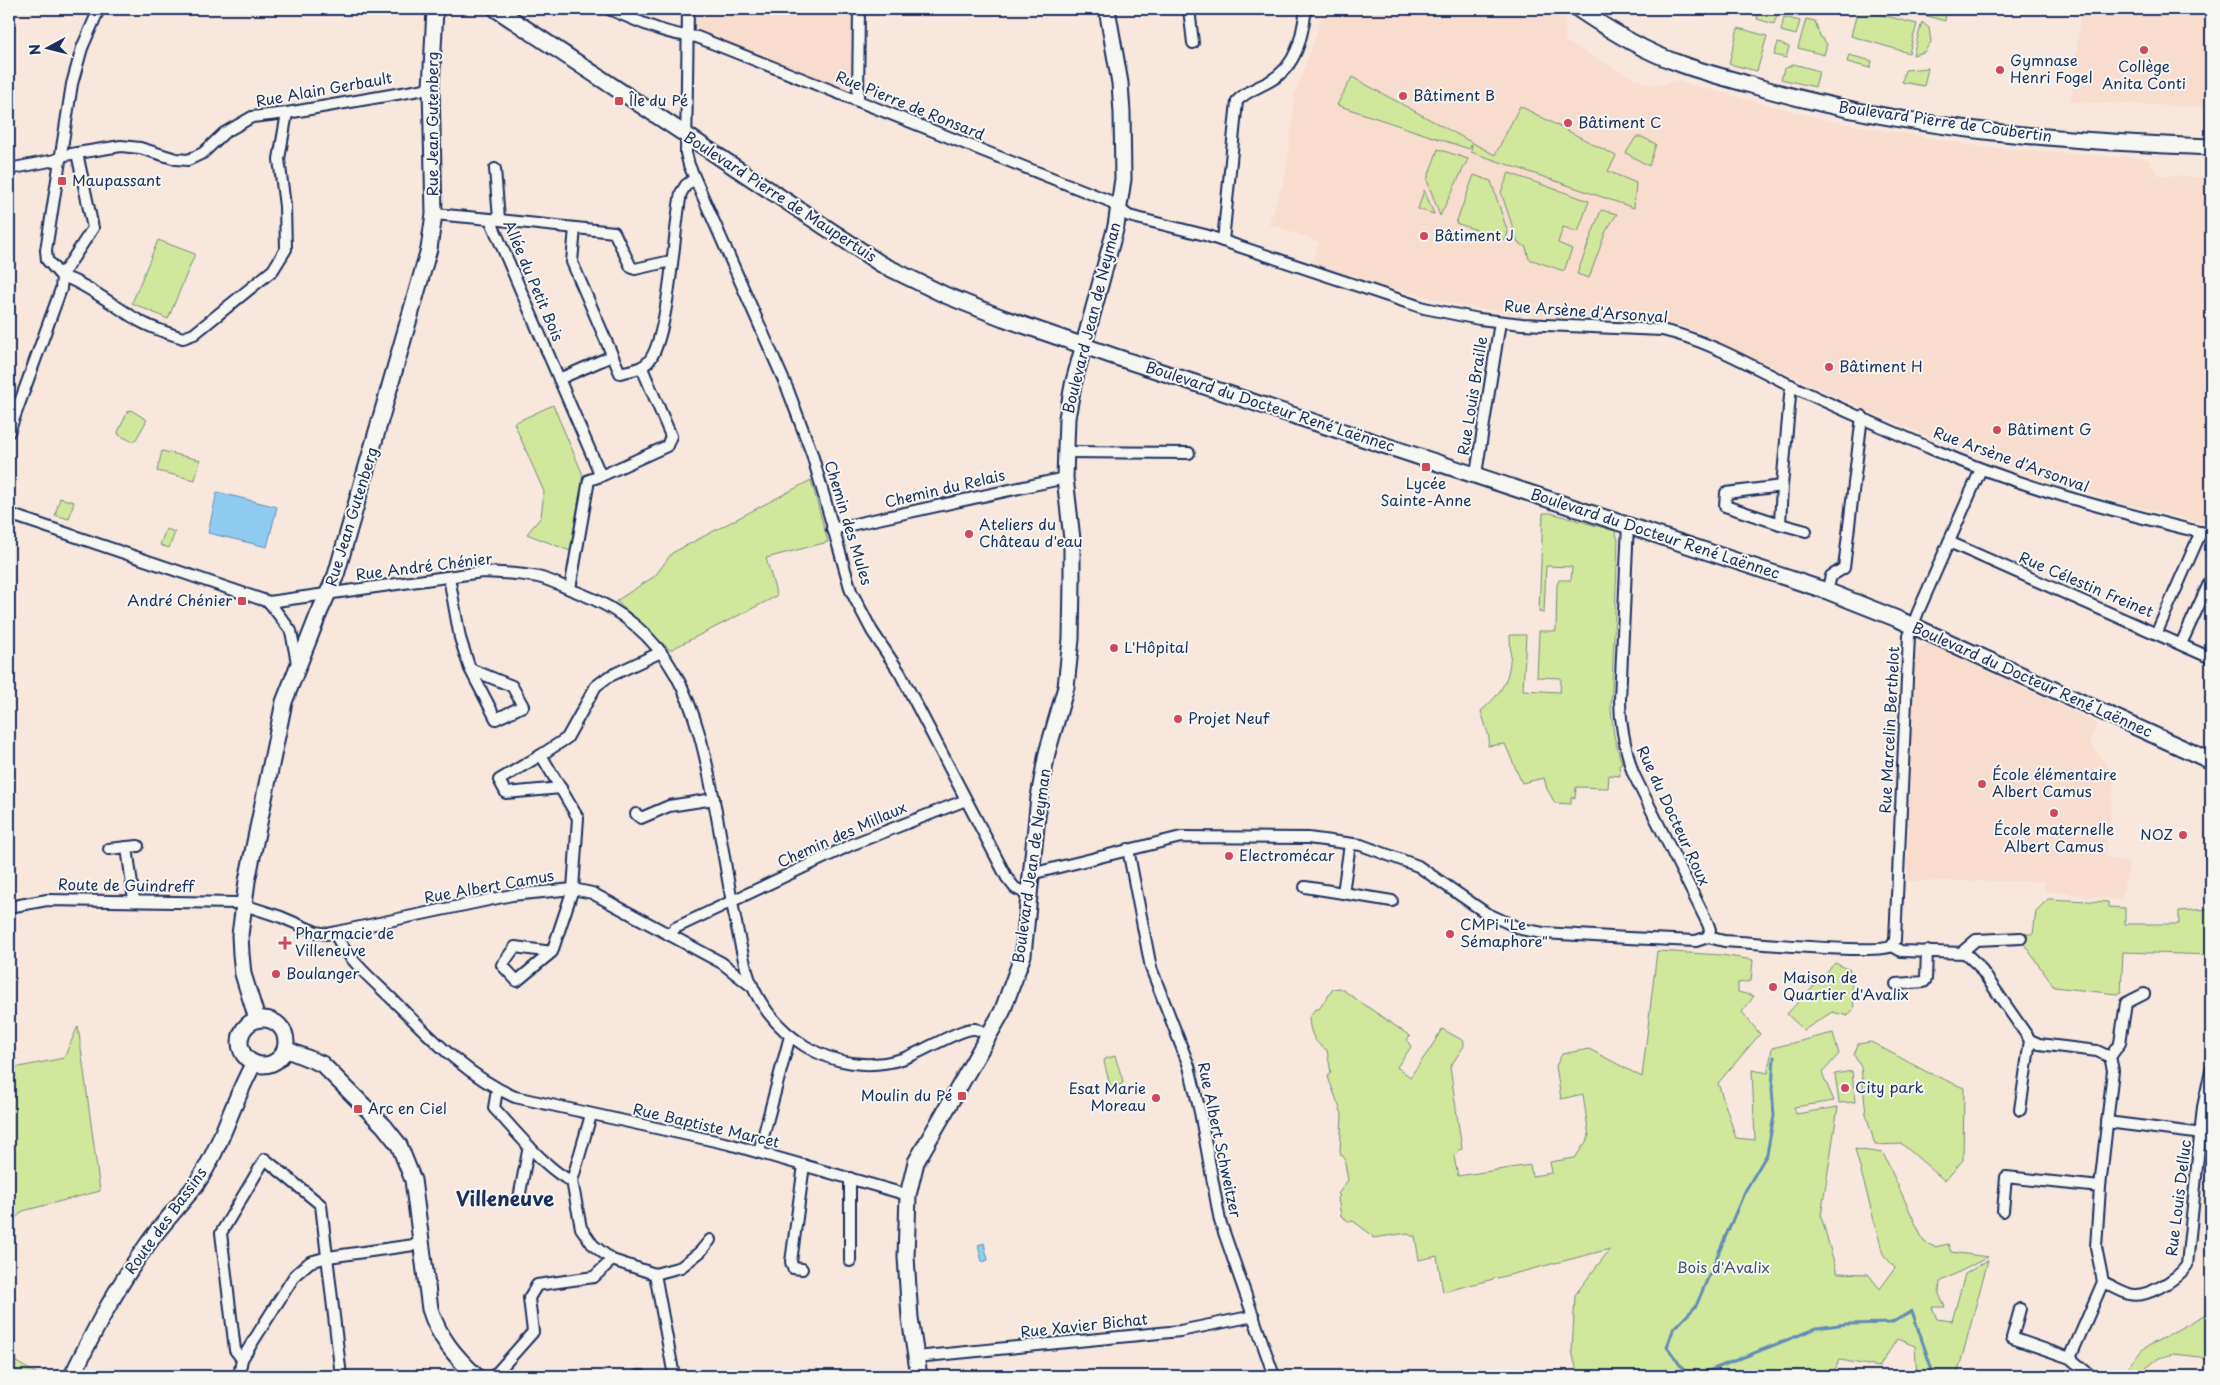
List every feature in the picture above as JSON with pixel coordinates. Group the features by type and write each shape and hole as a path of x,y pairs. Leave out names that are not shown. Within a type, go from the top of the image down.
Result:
{"street":[{"path":"99,9 82,48 72,84 46,256 50,264 61,275 86,288 138,321 183,338 194,334 273,270 286,249 285,206 279,159 287,113"},
{"name":"Rue Jean Gutenberg","path":"257,1019 243,974 240,935 247,880 284,702 337,572 429,249 434,214 431,88 435,9"},
{"name":"Boulevard Pierre de Maupertuis","path":"496,9 881,264 945,295 1084,346"},
{"name":"Rue Pierre de Ronsard","path":"609,9 657,30 687,37 697,37 1107,200 1119,208"},
{"name":"Chemin des Mules","path":"688,9 686,153 694,179 788,390 812,454 851,591 872,630 900,673 1007,878 1015,888 1029,895"},
{"path":"858,101 859,9"},
{"name":"Boulevard Jean de Neyman","path":"920,1376 910,1318 906,1257 908,1195 916,1162 1008,1000 1023,955 1039,797 1047,753 1066,687 1071,640 1072,539 1065,478 1065,452 1073,385 1119,208 1122,179 1120,83 1107,9"},
{"path":"1189,9 1193,43"},
{"path":"1223,241 1234,112 1237,101 1242,96 1280,75 1289,66 1299,42 1306,9"},
{"name":"Boulevard Pierre de Coubertin","path":"1578,9 1634,42 1678,63 1817,103 1900,119 2026,136 2107,143 2211,147"},
{"name":"Rue Alain Gerbault","path":"9,169 55,160 77,153 121,146 140,148 176,160 188,160 203,153 224,133 252,117 287,113 431,88"},
{"path":"9,432 58,296 61,275 93,228 77,153"},
{"path":"496,169 494,219 614,232 631,267 635,269 671,261"},
{"path":"575,228 572,262 620,373 642,368 650,360 662,328 681,193 686,185 694,179"},
{"name":"Rue Arsène d'Arsonval","path":"1119,208 1129,216 1223,241 1424,308 1500,322 1662,330 1714,346 1791,385 1981,469 2085,503 2206,533"},
{"name":"Allée du Petit Bois","path":"434,214 494,219 601,476"},
{"name":"Rue Louis Braille","path":"1476,474 1500,322"},
{"name":"Boulevard du Docteur René Laënnec","path":"1084,346 1827,591 1912,626 2211,761"},
{"path":"559,379 612,356"},
{"path":"570,589 589,480 667,446 671,436 642,368"},
{"path":"1780,524 1791,385"},
{"path":"1827,591 1831,576 1844,568 1862,416"},
{"path":"1065,452 1189,453"},
{"name":"Rue Marcelin Berthelot","path":"1892,946 1895,940 1907,652 1912,626 1981,469"},
{"name":"Chemin du Relais","path":"832,529 1065,478"},
{"path":"1782,486 1726,493 1725,506 1806,532"},
{"name":"Rue André Chénier","path":"9,514 269,602 482,572 512,573 539,577 600,600 623,615 661,652 674,670 690,702 704,750 732,902"},
{"name":"Rue du Docteur Roux","path":"1628,524 1620,724 1625,749 1637,782 1708,924 1710,930 1708,938"},
{"path":"2157,632 2206,533"},
{"name":"Rue Célestin Freinet","path":"1949,542 2157,632 2211,658"},
{"path":"449,577 460,638 470,669 496,719 523,706 512,686 470,669"},
{"path":"2181,644 2211,579"},
{"path":"269,602 291,630 298,668"},
{"path":"561,788 506,793 499,780 567,738 596,686 608,677 661,652"},
{"path":"541,755 578,818 573,889 552,952 517,980 502,965 515,946 552,952"},
{"path":"636,814 641,818 668,806 714,799"},
{"name":"Chemin des Millaux","path":"732,902 853,844 966,800"},
{"path":"1031,872 1039,872 1181,837 1308,838 1361,845 1418,866 1486,913 1521,929 1543,933 1696,941 1708,938 1724,941 1860,949 1884,949 1892,946 1901,951 1962,952 1972,958 1978,965 2030,1040 2039,1044 2097,1051 2110,1057"},
{"path":"1343,893 1350,844"},
{"path":"109,849 133,847 134,900"},
{"name":"Rue Albert Schweitzer","path":"1128,850 1151,968 1189,1066 1200,1112 1220,1221 1274,1376"},
{"path":"1305,887 1392,901"},
{"name":"Rue Albert Camus","path":"335,934 485,900 573,889 592,893 722,963 750,985"},
{"name":"Route de Guindreff","path":"9,907 47,900 134,900 244,904"},
{"path":"669,935 675,928 732,902"},
{"name":"Rue Albert Camus","path":"732,902 750,985 762,1004 790,1036 813,1052 832,1060 854,1064 901,1060 936,1045 961,1031 974,1029 989,1034"},
{"path":"244,904 316,932 335,934"},
{"name":"Rue Baptiste Marcet","path":"335,934 341,945 358,966 406,1014 461,1065 497,1090 515,1097 591,1115 759,1152 908,1195"},
{"path":"1962,952 1976,940 2022,938"},
{"path":"1896,984 1924,982 1926,979 1927,951"},
{"path":"722,963 738,960 743,956"},
{"path":"2070,1358 2104,1282 2096,1247 2100,1187 2113,1070 2110,1057 2120,1043 2126,1003 2144,994"},
{"path":"266,1018 280,1025 286,1039 285,1049 277,1060 270,1064 254,1063 243,1054 240,1039 246,1026 257,1019 266,1018"},
{"path":"759,1152 790,1036"},
{"path":"2020,1110 2030,1040"},
{"path":"285,1049 322,1064 384,1126 399,1144 413,1180 430,1309 435,1327 450,1350 476,1376"},
{"name":"Route des Bassins","path":"72,1376 118,1288 148,1243 197,1182 218,1146 243,1082 254,1063"},
{"name":"Rue Louis Delluc","path":"2104,1282 2130,1294 2150,1292 2181,1274 2187,1265 2206,1134 2203,1107 2211,1070"},
{"path":"497,1090 494,1108 529,1146 564,1178 572,1181"},
{"path":"591,1115 572,1181 581,1228 593,1244 612,1260 655,1274 681,1267 700,1252 710,1240"},
{"path":"2107,1122 2206,1134"},
{"path":"520,1198 529,1146"},
{"path":"242,1359 235,1350 220,1233 264,1159 321,1205 341,1376"},
{"path":"802,1269 794,1268 791,1262 804,1165"},
{"path":"2003,1211 2006,1177 2100,1187"},
{"path":"850,1178 850,1261"},
{"path":"239,1376 242,1359 295,1276 310,1262 328,1257 421,1244"},
{"path":"494,1376 533,1332 529,1298 537,1286 594,1276 612,1260"},
{"path":"655,1274 674,1376"},
{"path":"2020,1309 2012,1338 2070,1358 2091,1376"},
{"name":"Rue Xavier Bichat","path":"916,1358 1180,1331 1254,1316"}],"shaded area":[{"path":"695,9 851,9 852,84 844,88 694,29"},
{"path":"1325,9 1520,9 1533,17 1546,16 1553,10 1565,19 1565,41 1634,79 1656,86 1676,81 1830,121 1989,148 2148,159 2158,175 2211,178 2211,525 2114,501 2039,478 1873,413 1686,327 1645,320 1577,319 1510,313 1454,304 1353,278 1312,263 1319,242 1269,224 1286,175 1295,95"},
{"name":"Collège Anita Conti","path":"2081,9 2211,9 2211,107 2071,102"},
{"path":"1927,643 2097,723 2090,743 2113,774 2114,783 2105,857 2129,863 2121,900 2045,891 2044,881 1907,881 1915,651"}],"green space":[{"path":"1760,9 1778,11 1774,24 1757,19"},
{"path":"1858,9 1917,24 1909,53 1851,36"},
{"path":"1902,9 1927,9 1946,14 1945,21"},
{"path":"1784,17 1800,21 1796,35 1781,31"},
{"path":"1806,19 1815,21 1820,36 1827,44 1824,55 1798,48"},
{"path":"1922,22 1929,28 1931,42 1924,52 1913,55"},
{"path":"1738,28 1767,36 1757,71 1729,64"},
{"path":"1778,43 1789,47 1786,58 1774,55"},
{"path":"1849,55 1872,61 1870,68 1847,62"},
{"path":"1794,64 1819,71 1815,87 1781,79 1784,69"},
{"path":"1928,68 1924,86 1902,82 1905,70"},
{"path":"1352,77 1495,155 1520,106 1616,156 1608,171 1636,183 1634,208 1471,152 1472,144 1469,149 1337,105"},
{"path":"1636,137 1642,137 1656,144 1649,166 1626,153"},
{"path":"1438,149 1468,159 1440,216 1427,180"},
{"path":"1509,173 1589,201 1578,232 1563,227 1558,243 1572,249 1564,271 1529,259 1526,247 1518,243 1501,192"},
{"path":"1474,175 1491,181 1508,233 1505,240 1456,223"},
{"path":"1424,190 1434,214 1418,209"},
{"path":"1601,210 1617,214 1606,231 1589,278 1577,274"},
{"path":"158,240 195,254 168,319 132,303"},
{"path":"553,405 583,475 570,551 527,534 541,517 544,492 514,423"},
{"path":"131,410 147,420 135,441 119,435 118,432 128,411"},
{"path":"162,451 200,460 195,480 157,471"},
{"path":"811,480 828,542 766,558 777,596 670,650 616,601 655,576 672,553"},
{"path":"60,498 74,502 69,519 55,515"},
{"path":"1543,513 1551,513 1615,531 1618,540 1611,710 1614,736 1622,764 1619,765 1620,776 1609,775 1608,788 1576,787 1575,798 1571,797 1571,804 1555,803 1547,789 1544,778 1522,783 1505,744 1488,746 1489,737 1481,711 1498,694 1507,678 1510,659 1510,635 1526,635 1523,690 1560,692 1561,678 1537,677 1539,631 1556,631 1557,585 1559,580 1571,580 1572,567 1546,566 1544,613 1539,612"},
{"path":"166,529 175,532 169,548 160,545"},
{"path":"2048,899 2108,902 2108,907 2125,908 2125,924 2179,924 2179,911 2211,909 2211,955 2123,952 2121,993 2054,987 2024,944 2024,934 2033,934 2036,911"},
{"name":"Bois d'Avalix","path":"1657,951 1721,955 1753,960 1751,981 1738,983 1738,992 1754,996 1742,1012 1760,1034 1718,1083 1736,1138 1755,1140 1752,1070 1768,1073 1772,1048 1833,1033 1839,1054 1822,1073 1834,1101 1794,1107 1796,1114 1838,1107 1821,1216 1837,1273 1868,1274 1880,1289 1895,1268 1883,1254 1855,1149 1883,1153 1924,1242 1935,1247 1948,1244 1951,1252 1988,1257 1940,1282 1939,1294 1945,1307 1932,1307 1937,1319 1952,1321 1965,1274 1988,1260 1957,1376 1917,1376 1915,1346 1897,1339 1879,1367 1840,1360 1831,1376 1578,1376 1572,1351 1575,1295 1610,1249 1443,1292 1437,1256 1419,1260 1415,1236 1411,1236 1408,1233 1373,1238 1372,1235 1353,1221 1350,1222 1341,1216 1338,1198 1340,1196 1338,1194 1348,1180 1344,1157 1340,1151 1342,1114 1328,1076 1331,1073 1327,1050 1319,1045 1314,1038 1309,1018 1315,1009 1319,1009 1333,989 1340,988 1410,1036 1407,1040 1411,1047 1397,1067 1410,1077 1442,1029 1464,1041 1464,1046 1450,1067 1462,1149 1454,1157 1458,1176 1530,1165 1532,1176 1552,1173 1550,1162 1575,1158 1589,1137 1583,1094 1561,1099 1556,1066 1562,1054 1589,1049 1642,1077"},
{"path":"1835,963 1850,970 1854,1008 1848,1016 1832,1012 1804,1030 1787,1014"},
{"path":"78,1026 100,1191 23,1211 9,1224 9,1069 64,1058"},
{"path":"1871,1042 1927,1072 1964,1088 1963,1160 1945,1181 1902,1144 1875,1145 1866,1114 1861,1067 1854,1055 1858,1044"},
{"path":"1115,1056 1123,1081 1122,1084 1113,1087 1110,1085 1104,1062 1105,1059"},
{"name":"City park","path":"1852,1071 1855,1102 1839,1103 1835,1074"},
{"path":"9,1309 14,1322 16,1362 41,1376 9,1376"},
{"path":"2211,1311 2211,1362 2200,1357 2174,1354 2159,1358 2136,1376 2120,1376 2143,1349"}],"water":[{"path":"217,492 277,507 267,547 208,533"},
{"path":"984,1243 988,1260 982,1262 978,1245"}],"waterway":[{"path":"1688,1376 1667,1347 1673,1330 1696,1306 1744,1193 1767,1154 1774,1116 1772,1089 1774,1057"},
{"path":"1696,1376 1817,1328 1846,1324 1891,1323 1912,1311 1932,1370 1940,1376"}],"place":[{"name":"Collège Anita Conti","path":"2144,50"},
{"name":"Gymnase Henri Fogel","path":"2000,70"},
{"name":"Bâtiment B","path":"1403,96"},
{"name":"Île du Pé","path":"619,101"},
{"name":"Bâtiment C","path":"1568,123"},
{"name":"Maupassant","path":"62,181"},
{"name":"Bâtiment J","path":"1424,236"},
{"name":"Bâtiment H","path":"1829,367"},
{"name":"Bâtiment G","path":"1997,430"},
{"name":"Lycée Sainte-Anne","path":"1426,467"},
{"name":"Ateliers du Château d'eau","path":"969,534"},
{"name":"André Chénier","path":"242,601"},
{"name":"L'Hôpital","path":"1114,648"},
{"name":"Projet Neuf","path":"1178,719"},
{"name":"École élémentaire Albert Camus","path":"1982,784"},
{"name":"École maternelle Albert Camus","path":"2054,813"},
{"name":"NOZ","path":"2183,835"},
{"name":"Electromécar","path":"1229,856"},
{"name":"CMPi \"Le Sémaphore\"","path":"1450,934"},
{"name":"Pharmacie de Villeneuve","path":"285,943"},
{"name":"Boulanger","path":"276,974"},
{"name":"Maison de Quartier d'Avalix","path":"1773,987"},
{"name":"City park","path":"1845,1088"},
{"name":"Moulin du Pé","path":"962,1096"},
{"name":"Esat Marie Moreau","path":"1156,1098"},
{"name":"Arc en Ciel","path":"358,1109"}],"district":[{"name":"Villeneuve","path":"505,1199"}]}
